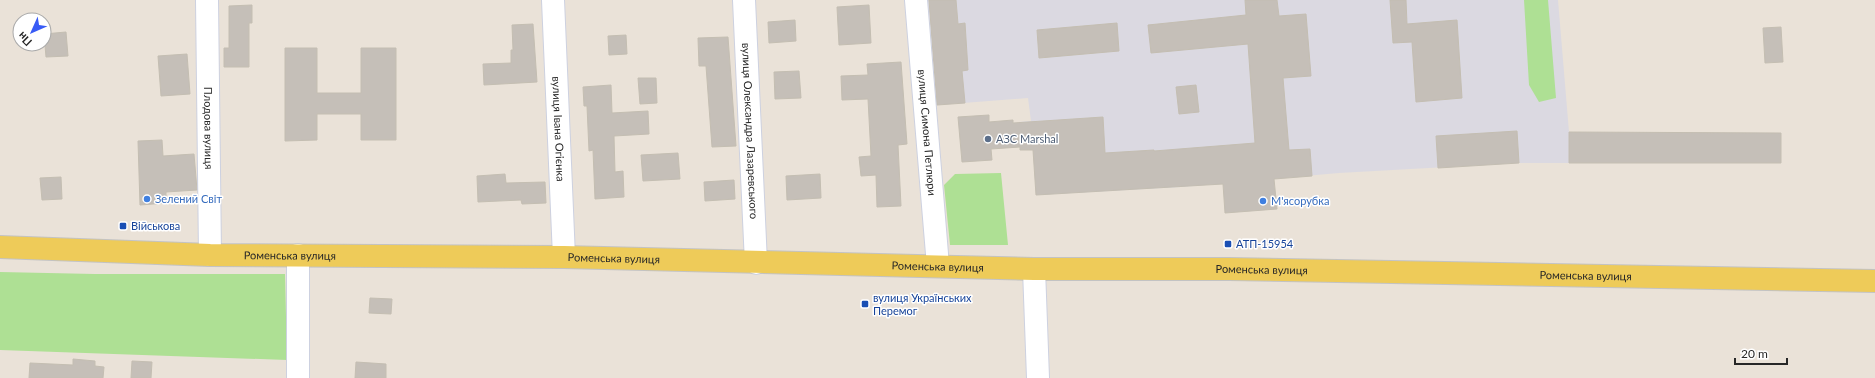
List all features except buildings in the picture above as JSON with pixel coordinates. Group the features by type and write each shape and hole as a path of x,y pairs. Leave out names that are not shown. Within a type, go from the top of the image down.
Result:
{"main road":[{"name":"Роменська вулиця","path":"0,247 210,255 564,257 1034,269 1229,269 1875,281"}],"street":[{"name":"Плодова вулиця","path":"207,0 210,255"},
{"name":"вулиця Івана Огієнка","path":"553,0 564,257"},
{"name":"вулиця Олександра Лазаревського","path":"744,0 756,263"},
{"name":"вулиця Симона Петлюри","path":"916,0 938,266"},
{"path":"298,255 298,378"},
{"path":"1034,269 1038,378"}],"shaded area":[{"path":"928,0 1558,0 1569,132 1569,163 1519,163 1339,173 1181,187 1036,195 1033,150 1020,150 1019,122 1031,121 1028,98 937,105"}],"green space":[{"path":"1524,0 1548,0 1556,98 1539,102 1529,85"},
{"path":"1001,173 1008,245 950,245 944,185 955,174"},
{"path":"0,272 95,274 285,274 287,360 0,350"}],"place":[{"name":"АЗС Marshal","path":"988,139"},
{"name":"Зелений Світ","path":"147,199"},
{"name":"М'ясорубка","path":"1263,201"},
{"name":"Військова","path":"123,226"},
{"name":"АТП-15954","path":"1228,244"},
{"name":"вулиця Українських Перемог","path":"865,304"}]}
